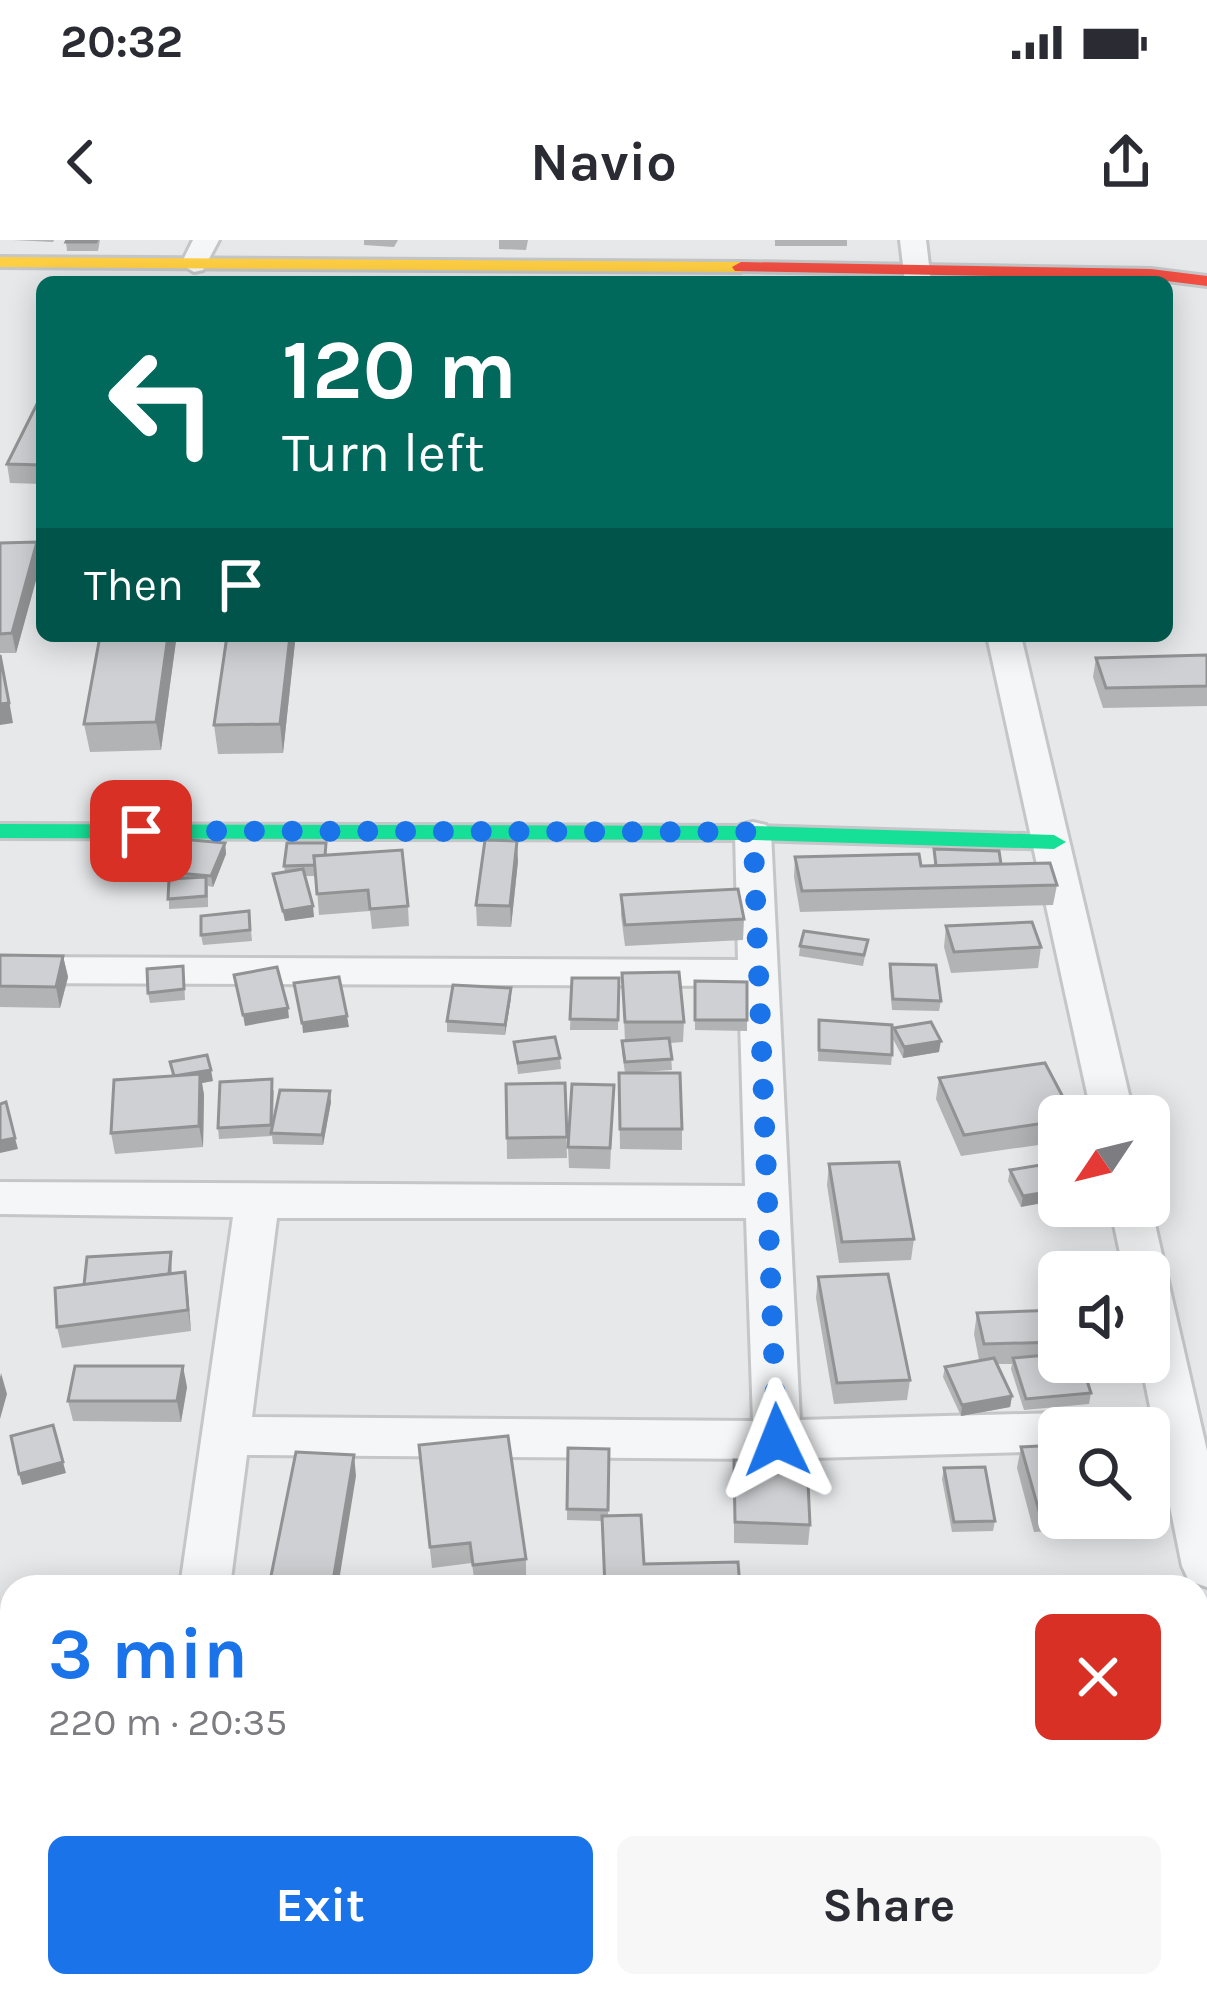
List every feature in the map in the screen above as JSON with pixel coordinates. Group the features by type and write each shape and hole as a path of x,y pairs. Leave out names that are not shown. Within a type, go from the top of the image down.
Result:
{"street":[{"path":"0,262 200,252 916,263 1167,276"},
{"path":"1173,277 1207,281"},
{"path":"1005,642 1108,1095"},
{"path":"0,831 753,832 1054,842"},
{"path":"753,832 777,1440"},
{"path":"0,970 759,973"},
{"path":"0,1198 768,1202"},
{"path":"207,1575 257,1202"},
{"path":"225,1436 777,1440 1038,1433"},
{"path":"1170,1447 1207,1566"}],"building":[{"path":"36,406 36,465 7,464"},
{"path":"36,542 12,633 0,634 0,543"},
{"path":"99,642 167,642 156,722 84,724"},
{"path":"226,642 289,642 280,724 214,725"},
{"path":"0,655 9,703 0,704"},
{"path":"1207,655 1207,686 1106,688 1096,658"},
{"path":"181,839 225,843 211,876 166,872"},
{"path":"485,840 517,841 510,906 476,905"},
{"path":"287,843 326,843 325,856 314,856 315,865 284,866"},
{"path":"114,847 148,847 144,870 110,870"},
{"path":"934,849 999,851 1001,864 936,866"},
{"path":"402,850 408,906 370,909 368,890 317,894 314,856"},
{"path":"919,854 921,866 1050,863 1057,885 802,891 795,857"},
{"path":"303,869 313,906 283,911 273,874"},
{"path":"206,877 206,896 168,899 169,879"},
{"path":"738,889 744,919 625,925 621,895"},
{"path":"249,911 250,930 201,935 201,916"},
{"path":"1032,922 1041,947 954,952 946,926"},
{"path":"804,931 868,940 864,955 800,946"},
{"path":"0,955 63,956 56,987 0,986"},
{"path":"890,964 936,965 941,1001 893,999"},
{"path":"183,966 184,989 148,993 147,969"},
{"path":"277,967 288,1008 243,1015 234,975"},
{"path":"679,972 684,1022 625,1022 622,973"},
{"path":"339,977 347,1016 302,1023 294,983"},
{"path":"572,978 619,978 618,1020 570,1019"},
{"path":"695,981 747,982 747,1020 695,1020"},
{"path":"453,985 511,988 505,1025 447,1021"},
{"path":"819,1020 892,1025 892,1055 819,1050"},
{"path":"931,1022 941,1041 904,1047 894,1028"},
{"path":"555,1037 560,1058 518,1063 514,1042"},
{"path":"669,1038 672,1059 625,1062 622,1041"},
{"path":"207,1055 211,1070 174,1076 170,1062"},
{"path":"1045,1063 1062,1095 1038,1095 1038,1124 964,1135 939,1078"},
{"path":"619,1073 680,1073 682,1129 620,1129"},
{"path":"200,1074 199,1126 111,1133 114,1080"},
{"path":"272,1079 271,1125 218,1128 220,1082"},
{"path":"565,1083 567,1137 507,1138 506,1084"},
{"path":"572,1084 614,1085 610,1148 568,1147"},
{"path":"280,1090 330,1091 322,1135 271,1133"},
{"path":"6,1102 15,1138 0,1141 0,1104"},
{"path":"899,1162 914,1239 842,1242 829,1164"},
{"path":"1038,1165 1038,1194 1023,1196 1010,1170"},
{"path":"171,1252 169,1274 84,1285 87,1257"},
{"path":"185,1272 188,1310 57,1327 55,1288"},
{"path":"888,1274 910,1380 837,1383 818,1277"},
{"path":"1038,1311 1038,1343 984,1344 977,1313"},
{"path":"1038,1356 1038,1383 1088,1383 1091,1393 1026,1399 1013,1358"},
{"path":"994,1358 1012,1396 962,1405 945,1367"},
{"path":"75,1366 183,1366 177,1401 68,1401"},
{"path":"53,1425 63,1462 19,1474 11,1436"},
{"path":"508,1436 526,1559 473,1565 470,1543 430,1547 419,1445"},
{"path":"1038,1446 1038,1507 1021,1447"},
{"path":"568,1448 609,1449 608,1510 567,1509"},
{"path":"296,1452 354,1455 334,1575 271,1575"},
{"path":"734,1460 807,1461 810,1525 735,1522"},
{"path":"985,1467 995,1521 954,1522 944,1468"},
{"path":"641,1515 644,1564 738,1562 739,1575 604,1575 602,1516"}],"traffic: fast":[{"path":"0,831 753,833 1054,842"}],"traffic: slow":[{"path":"0,262 741,267"}],"traffic: jam":[{"path":"741,267 1167,276"},
{"path":"1173,277 1207,281"}],"route":[{"path":"141,831 753,832 777,1440"}]}
